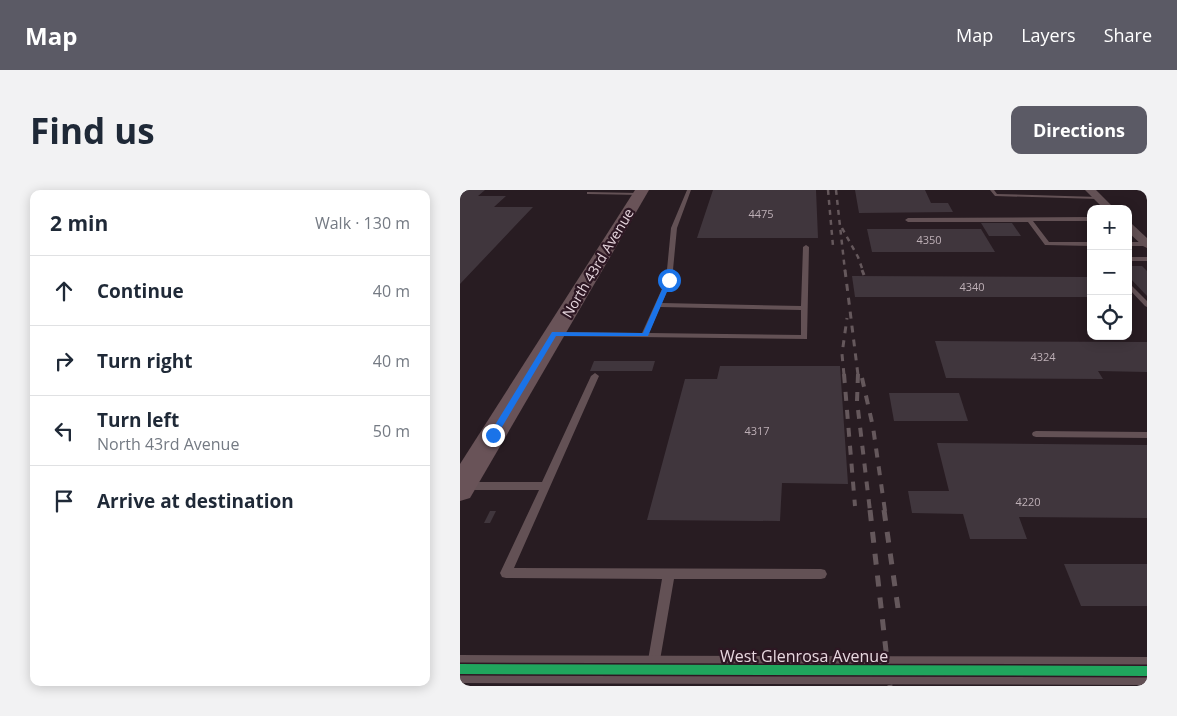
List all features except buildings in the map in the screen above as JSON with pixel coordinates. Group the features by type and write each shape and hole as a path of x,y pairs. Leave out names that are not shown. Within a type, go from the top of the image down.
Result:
{"main road":[{"name":"North 43rd Avenue","path":"461,488 641,192"}],"street":[{"path":"1090,190 1106,205"},
{"path":"1137,231 1147,244"},
{"name":"West Glenrosa Avenue","path":"460,669 508,677 653,669 837,678 995,678 1147,671"}],"lane":[{"path":"645,335 669,280 674,228 689,190"},
{"path":"992,190 996,194 1098,198"},
{"path":"589,194 641,192"},
{"path":"908,220 1087,219"},
{"path":"1029,220 1047,244 1087,244"},
{"path":"1132,244 1147,244"},
{"path":"554,334 805,336 806,247"},
{"path":"1132,259 1147,259"},
{"path":"1132,288 1147,305"},
{"path":"657,305 804,308"},
{"path":"595,376 506,573 820,574"},
{"path":"1036,434 1147,435"},
{"path":"461,488 545,486"},
{"path":"653,669 669,574"}],"railway":[{"path":"828,190 833,246"},
{"path":"836,190 845,271"},
{"path":"842,228 858,257 863,271"},
{"path":"845,270 858,375"},
{"path":"862,270 864,275"},
{"path":"844,375 842,354 847,318"},
{"path":"844,374 855,506"},
{"path":"858,375 857,401 870,511"},
{"path":"862,378 873,427 885,511"},
{"path":"870,510 890,686"},
{"path":"884,510 899,615"}],"cycle path":[{"path":"460,669 1147,671"}],"route":[{"path":"493,435 554,334 645,335 669,280"}]}
